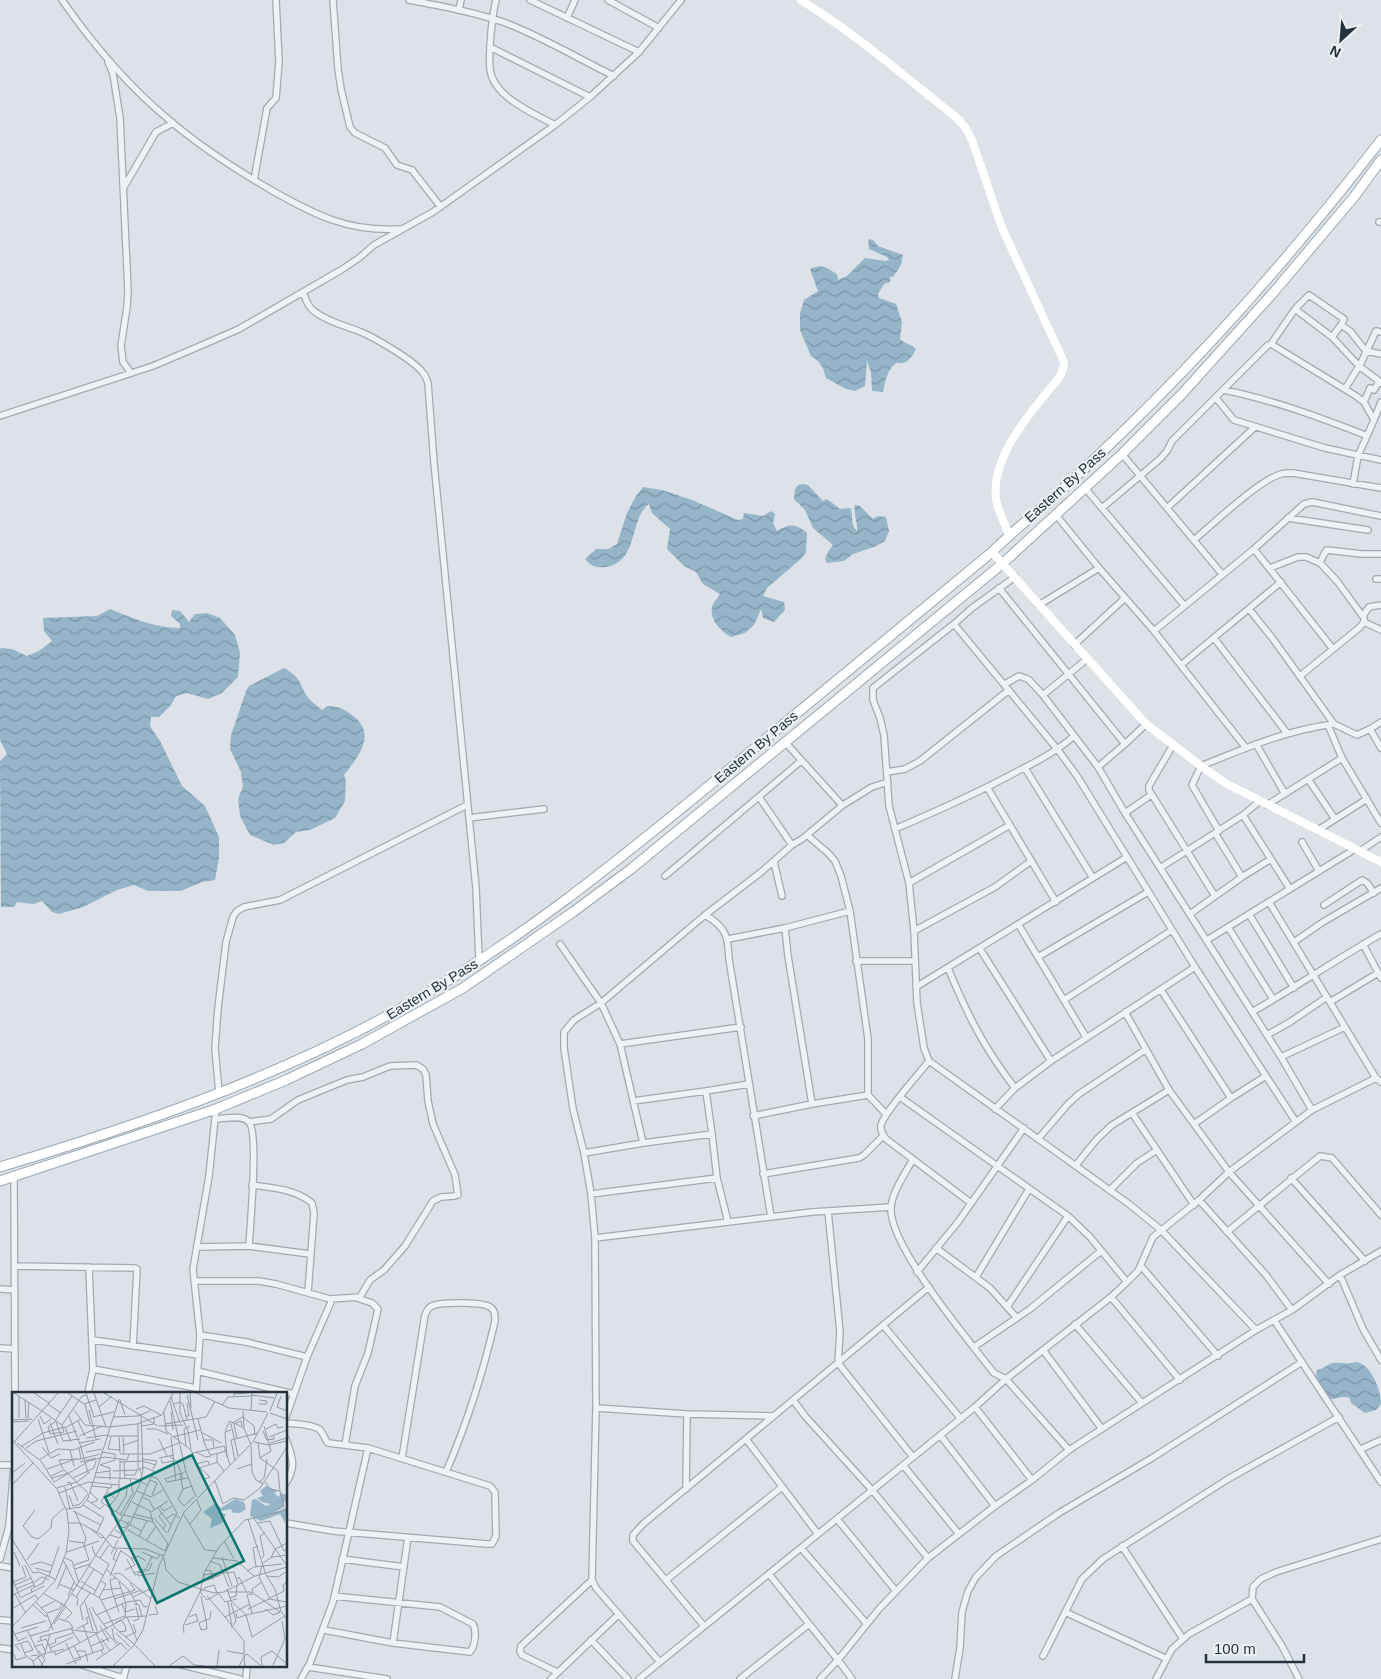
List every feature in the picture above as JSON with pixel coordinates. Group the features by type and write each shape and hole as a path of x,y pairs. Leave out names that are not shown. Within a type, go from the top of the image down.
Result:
{"main road":[{"name":"Eastern By Pass","path":"0,1167 172,1112 268,1074 399,1010 524,931 630,852 992,552 1059,492 1152,403 1199,354 1287,256 1381,140"},
{"name":"Eastern By Pass","path":"0,1181 216,1109 286,1080 362,1044 463,988 557,924 631,869 1002,564 1122,454 1181,395 1274,293 1354,197 1381,160"}],"street":[{"path":"62,0 88,37 140,93 173,123 221,160 299,206 339,223 356,227 402,229"},
{"path":"254,180 267,108 276,98 279,62 276,0"},
{"path":"333,0 339,76 350,127 355,133 385,148 397,165 412,170 440,206"},
{"path":"409,0 491,18 528,33 614,76"},
{"path":"459,10 460,0"},
{"path":"496,0 491,18 490,70 498,89 507,98 554,125"},
{"path":"530,0 639,52"},
{"path":"567,18 576,0"},
{"path":"608,0 659,28"},
{"path":"0,416 22,410 65,393 153,366 239,329 341,270 374,245 440,206 590,97 639,52 681,0"},
{"path":"801,0 862,43 956,117 965,127 974,143 1002,228 1064,362 1064,368 1059,378 1022,423 1004,457 996,480 996,500 1009,535"},
{"path":"490,47 590,97"},
{"path":"106,57 113,74 120,118 128,290 121,346 123,362 130,373"},
{"path":"123,188 156,132 173,123"},
{"path":"304,292 306,302 313,311 326,319 364,333 392,350 419,367 428,383 434,463 476,888 479,960"},
{"path":"1102,508 1160,459 1180,432 1271,344 1295,310 1309,295 1344,319 1332,337"},
{"path":"1295,310 1332,337 1359,366 1380,382 1374,390 1370,388 1364,402"},
{"path":"1341,325 1350,331 1366,351 1381,354"},
{"path":"1344,389 1359,366 1376,330 1381,332"},
{"path":"1271,344 1364,402 1374,420"},
{"path":"1224,390 1245,394 1303,411 1366,435"},
{"path":"1216,398 1234,420 1325,448 1381,460"},
{"path":"1353,484 1358,456 1381,402"},
{"path":"1167,508 1255,427"},
{"path":"1122,454 1222,574"},
{"path":"1194,540 1255,489 1271,478 1282,474 1292,473 1381,488"},
{"path":"1085,488 1184,605"},
{"path":"1154,631 1254,549 1304,504 1312,502 1381,516"},
{"path":"1056,515 1154,631 1246,748"},
{"path":"1288,518 1368,530"},
{"path":"1254,549 1333,649"},
{"path":"1320,562 1328,550 1381,554"},
{"path":"992,552 1146,724 1227,784 1381,862"},
{"path":"1270,568 1298,557 1306,557 1320,562 1337,581 1363,619 1381,630"},
{"path":"1039,605 1099,568"},
{"path":"1015,577 872,688 873,700 884,735 888,806 909,883 914,931 916,987 924,1048 929,1061 1076,1165 1161,1230 1256,1330"},
{"path":"1181,665 1281,582"},
{"path":"999,588 1125,744"},
{"path":"1074,645 1126,598"},
{"path":"1300,676 1359,628 1369,607 1381,605"},
{"path":"1249,609 1300,676 1331,725 1342,758 1381,823"},
{"path":"954,624 1010,690 1058,750 1076,776 1195,967 1296,1122"},
{"path":"1214,638 1287,733"},
{"path":"1043,695 1087,659"},
{"path":"1005,684 1018,676 1029,680 1043,695 1098,767 1125,813 1267,1035 1312,1110"},
{"path":"887,772 905,769 920,761 1010,690"},
{"path":"1242,877 1192,785 1201,766 1287,733 1331,725 1357,735 1381,722"},
{"path":"1098,767 1146,724"},
{"path":"1370,729 1381,748"},
{"path":"895,829 949,806 1025,768 1058,750 1074,736"},
{"path":"784,742 839,803 843,805"},
{"path":"1256,744 1285,794"},
{"path":"1173,745 1149,786 1151,795 1215,896"},
{"path":"1160,868 1243,815 1285,794 1342,758"},
{"path":"665,876 802,761"},
{"path":"1025,768 1093,878"},
{"path":"1308,779 1335,819"},
{"path":"660,1662 596,1588 592,1580 596,1408 595,1238 591,1194 584,1153 573,1109 564,1048 564,1032 574,1020 601,1003 705,914 729,898 843,805 872,787 888,782"},
{"path":"988,787 1056,902"},
{"path":"1125,813 1151,795"},
{"path":"759,797 792,845"},
{"path":"1318,830 1367,799"},
{"path":"219,1093 215,1048 218,1008 226,942 237,911 244,907 280,900 467,805"},
{"path":"469,818 544,808"},
{"path":"1243,815 1290,889"},
{"path":"909,883 1010,825"},
{"path":"807,835 835,861 841,876 850,911 868,1039 868,1095 886,1114"},
{"path":"1207,940 1319,871 1381,837"},
{"path":"1302,842 1319,871"},
{"path":"916,987 1127,857"},
{"path":"1190,914 1271,859"},
{"path":"914,931 995,887 1032,861"},
{"path":"774,862 782,896"},
{"path":"1324,905 1362,880 1374,892"},
{"path":"1294,942 1323,922 1381,888"},
{"path":"1038,958 1148,892"},
{"path":"639,1679 961,1419 1006,1379 1111,1297 1136,1274 1152,1239 1229,1172 1312,1110 1378,1080 1269,902"},
{"path":"728,940 785,928 850,911"},
{"path":"705,914 717,922 728,940 729,959 771,1217"},
{"path":"1249,914 1294,988"},
{"path":"1018,924 1086,1037"},
{"path":"1228,927 1273,999"},
{"path":"785,928 812,1104"},
{"path":"1064,1000 1172,930"},
{"path":"1252,1012 1381,934"},
{"path":"560,944 601,1003 620,1044 643,1143"},
{"path":"1267,1035 1329,999 1380,975 1363,944"},
{"path":"980,949 1051,1061"},
{"path":"856,961 914,961"},
{"path":"995,1109 1015,1088 1051,1061 1195,967"},
{"path":"948,968 963,1005 980,1039 994,1062 1015,1088"},
{"path":"1161,990 1231,1098"},
{"path":"1125,1012 1145,1050 1170,1090 1229,1172 1329,1284"},
{"path":"620,1044 741,1027"},
{"path":"1281,1058 1345,1027"},
{"path":"1038,1139 1079,1094 1145,1050"},
{"path":"929,1061 886,1114 881,1125 881,1131 883,1136 971,1203"},
{"path":"215,1119 242,1118 250,1122 270,1119 306,1096 347,1080 363,1077 379,1069 390,1066 410,1065 416,1065 423,1069 426,1075 428,1100 433,1124 455,1175 458,1195 433,1200 405,1246 384,1270 370,1280 360,1297 357,1298"},
{"path":"1194,1124 1266,1076"},
{"path":"633,1101 749,1084"},
{"path":"1076,1165 1096,1139 1112,1125 1170,1090"},
{"path":"706,1091 718,1178 728,1222"},
{"path":"754,1116 868,1095"},
{"path":"900,1097 996,1167 1068,1216 1090,1237 1127,1282"},
{"path":"93,1369 196,1390 200,1335 193,1269 209,1176 216,1109"},
{"path":"1132,1113 1194,1204"},
{"path":"249,1246 253,1135 250,1122"},
{"path":"917,1272 971,1203 1024,1128"},
{"path":"584,1153 712,1134"},
{"path":"763,1174 859,1158 883,1136"},
{"path":"1110,1190 1137,1163 1157,1150"},
{"path":"1227,1232 1320,1156 1332,1158 1381,1215"},
{"path":"913,1159 894,1195 891,1207 892,1220 917,1272 994,1373 1006,1379 1069,1450"},
{"path":"14,1176 15,1392"},
{"path":"591,1194 718,1178"},
{"path":"1291,1178 1365,1261"},
{"path":"252,1184 292,1192 312,1202 314,1214 308,1292"},
{"path":"976,1276 1029,1189"},
{"path":"1199,1200 1266,1275 1292,1310"},
{"path":"595,1238 828,1211 891,1207"},
{"path":"828,1211 840,1332 838,1363 913,1457"},
{"path":"1007,1307 1068,1216"},
{"path":"197,1247 249,1246 310,1254"},
{"path":"936,1248 976,1276 1017,1318"},
{"path":"974,1347 1017,1318 1102,1251"},
{"path":"820,1679 896,1591 928,1558 1069,1450 1256,1330 1292,1310 1340,1275 1381,1251"},
{"path":"15,1266 136,1268 133,1346"},
{"path":"1141,1266 1218,1356"},
{"path":"88,1392 93,1369 89,1267"},
{"path":"1340,1275 1363,1329 1381,1360"},
{"path":"194,1281 259,1281 330,1299 357,1298 372,1303 378,1310 368,1353 355,1386 345,1445"},
{"path":"704,1626 633,1541 633,1535 643,1524 929,1287"},
{"path":"0,1289 16,1290"},
{"path":"1111,1297 1180,1380"},
{"path":"288,1411 307,1358 331,1302 330,1299"},
{"path":"402,1458 425,1315 428,1309 434,1305 448,1303 486,1304 495,1313 495,1321 478,1388 446,1472"},
{"path":"1274,1320 1381,1482"},
{"path":"1075,1324 1142,1403"},
{"path":"884,1325 961,1419"},
{"path":"200,1335 246,1342 307,1358"},
{"path":"93,1340 198,1355"},
{"path":"0,1348 16,1349"},
{"path":"1043,1350 1102,1429"},
{"path":"955,1679 960,1648 962,1612 968,1591 976,1577 996,1556 1059,1513 1152,1458 1302,1362"},
{"path":"197,1371 286,1392"},
{"path":"288,1393 294,1394"},
{"path":"793,1400 805,1416 872,1490 928,1558"},
{"path":"975,1407 1032,1480"},
{"path":"596,1408 687,1414 772,1416"},
{"path":"686,1489 687,1414"},
{"path":"1043,1656 1082,1579 1103,1559 1228,1479 1339,1417"},
{"path":"288,1423 318,1429 323,1433 328,1443 368,1448 492,1488 494,1492 495,1541 487,1544 315,1529 288,1523"},
{"path":"940,1436 996,1506"},
{"path":"746,1439 818,1534"},
{"path":"1360,1449 1381,1440"},
{"path":"288,1444 294,1460 293,1469 288,1479"},
{"path":"301,1679 308,1668 324,1630 334,1596 368,1448"},
{"path":"904,1465 959,1534"},
{"path":"666,1580 782,1486"},
{"path":"0,1559 11,1526 12,1512"},
{"path":"837,1519 896,1591"},
{"path":"0,1533 7,1534"},
{"path":"393,1642 408,1537"},
{"path":"1299,1679 1282,1646 1252,1599 1253,1587 1261,1579 1276,1572 1381,1539"},
{"path":"1122,1546 1183,1639"},
{"path":"801,1548 867,1624"},
{"path":"342,1559 404,1567"},
{"path":"768,1574 852,1679"},
{"path":"557,1672 522,1655 520,1651 521,1646 592,1580"},
{"path":"324,1630 393,1642 470,1652 473,1648 475,1628 473,1624 440,1607 334,1596"},
{"path":"1156,1679 1165,1658 1189,1634 1252,1599"},
{"path":"1066,1612 1165,1658"},
{"path":"551,1679 619,1614"},
{"path":"740,1679 809,1624"},
{"path":"591,1640 628,1679"},
{"path":"85,1666 123,1679 127,1666"},
{"path":"246,1679 247,1666"},
{"path":"196,1667 240,1679"},
{"path":"308,1668 387,1679"}],"water":[{"path":"868,239 873,240 878,246 903,255 901,265 893,277 890,277 890,282 884,284 878,294 879,298 896,304 902,322 900,339 916,349 906,362 897,363 892,367 883,392 872,391 871,372 867,361 865,386 855,391 846,389 826,378 823,368 811,356 800,330 800,313 804,300 818,291 810,269 818,266 824,267 837,274 838,280 847,276 865,258 889,260 887,257 869,249"},
{"path":"798,485 808,485 823,501 827,499 840,509 850,508 852,522 857,531 855,505 860,506 873,519 878,516 886,517 889,531 885,541 853,554 844,561 827,563 825,559 833,545 813,528 805,510 794,499 795,489"},
{"path":"643,487 662,490 692,500 738,520 743,519 744,513 763,516 771,511 775,514 773,523 777,531 785,527 795,526 807,533 806,552 802,558 767,588 763,596 784,602 785,610 774,622 763,618 761,609 754,625 745,633 731,637 723,631 716,624 712,614 713,604 720,594 703,584 696,572 684,566 667,549 670,529 652,513 649,504 638,519 629,549 624,557 617,563 606,567 594,566 585,559 596,549 608,549 617,544 627,513"},
{"path":"110,609 135,619 170,628 180,628 180,624 171,616 172,610 180,611 189,622 195,614 207,613 220,618 235,635 240,653 238,677 222,693 208,699 187,693 176,696 171,705 159,717 151,717 150,726 160,741 182,786 205,806 219,837 219,858 215,880 202,882 181,891 148,891 134,885 117,890 83,907 59,914 52,912 42,901 34,904 17,902 14,907 1,907 0,761 7,754 0,740 0,649 12,649 27,656 39,651 52,641 44,631 43,618 97,616"},
{"path":"284,668 295,676 307,696 322,710 327,706 334,707 352,715 360,722 365,738 360,753 344,775 346,781 345,801 335,818 310,830 296,832 284,843 274,845 250,835 240,816 238,799 243,787 241,772 230,749 231,735 249,686"},
{"path":"1355,1362 1366,1367 1374,1378 1381,1398 1381,1404 1376,1410 1365,1413 1351,1403 1350,1398 1346,1397 1325,1399 1320,1397 1315,1379 1317,1370 1333,1363"}]}
